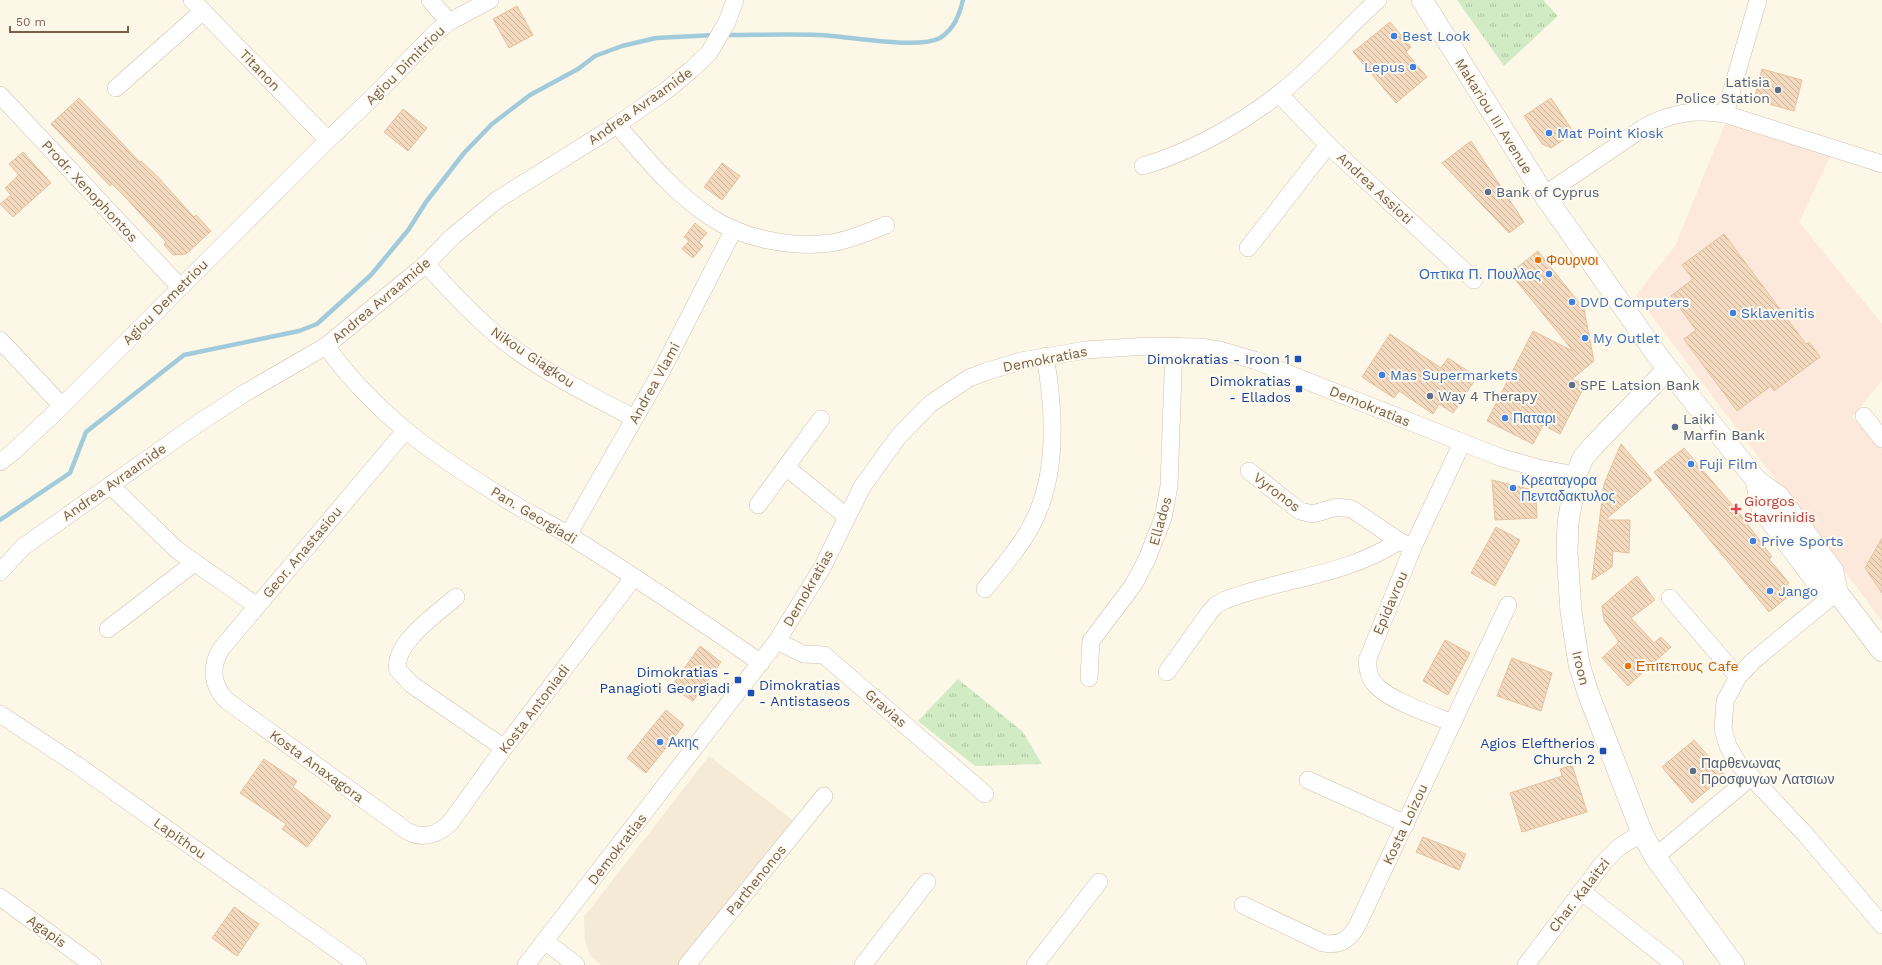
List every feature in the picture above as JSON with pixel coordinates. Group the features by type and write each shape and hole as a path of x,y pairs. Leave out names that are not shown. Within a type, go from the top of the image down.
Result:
{"street":[{"path":"430,0 449,22"},
{"name":"Agiou Dimitriou","path":"328,140 379,91 435,33 449,22 490,0"},
{"name":"Andrea Avraamide","path":"0,572 24,547 200,422 245,393 326,346 426,264 452,237 497,200 617,125 681,78 700,61 715,44 727,22 735,0"},
{"path":"1143,166 1169,158 1199,146 1279,94 1378,0"},
{"name":"Makariou III Avenue","path":"1422,0 1544,195 1668,369 1756,480 1779,497 1833,571 1837,592 1882,651"},
{"path":"1725,114 1758,0"},
{"path":"116,88 197,5"},
{"name":"Titanon","path":"197,5 328,140"},
{"name":"Andrea Assioti","path":"1279,94 1328,145 1474,280"},
{"name":"Prodr. Xenophontos","path":"0,95 180,287"},
{"path":"1544,195 1659,119 1685,112 1711,111 1725,114 1882,164"},
{"path":"617,125 652,165 684,196 710,217 734,229 775,241 817,244 843,240 886,225"},
{"name":"Agiou Demetriou","path":"0,462 13,452 62,406 328,140"},
{"path":"1248,248 1328,145"},
{"name":"Andrea Vlami","path":"568,535 681,335 734,229"},
{"name":"Nikou Giagkou","path":"426,264 471,312 504,341 548,371 634,418"},
{"path":"0,340 62,406"},
{"name":"Pan. Georgiadi","path":"326,346 359,387 405,431 471,477 568,535 634,577 761,663"},
{"name":"Demokratias","path":"526,965 777,641 824,563 846,516 862,487 887,450 909,424 930,404 969,378 1014,363 1044,356 1118,348 1174,346 1200,348 1239,355 1356,400 1462,444 1519,463 1576,475"},
{"name":"Ellados","path":"1089,678 1091,641 1134,584 1147,559 1163,518 1169,486 1174,346"},
{"path":"985,589 1022,541 1040,509 1048,473 1053,435 1051,389 1044,356"},
{"name":"Iroon","path":"1668,369 1594,445 1583,458 1576,475 1568,523 1567,552 1574,638 1588,694 1642,833 1655,857 1734,965"},
{"path":"1864,416 1882,439"},
{"path":"758,504 821,419"},
{"name":"Geor. Anastasiou","path":"214,681 214,670 218,655 256,606 405,431"},
{"name":"Epidavrou","path":"1453,723 1384,692 1376,686 1368,671 1367,661 1406,544 1462,444"},
{"path":"786,467 846,516"},
{"name":"Vyronos","path":"1248,471 1300,511 1313,514 1337,507 1352,509 1406,544"},
{"path":"110,485 154,528 194,563 256,606"},
{"path":"1167,672 1216,605 1225,600 1353,564 1406,544"},
{"path":"108,629 194,563"},
{"name":"Kosta Antoniadi","path":"430,836 442,830 450,823 504,748 634,577"},
{"path":"1837,592 1753,661 1738,677 1725,701 1723,729 1732,756 1806,835 1882,925"},
{"path":"456,597 405,643 398,654 398,670 406,680 504,748"},
{"path":"1670,598 1738,677"},
{"name":"Kosta Loizou","path":"1243,905 1318,941 1333,944 1342,942 1350,937 1357,926 1406,824 1508,604"},
{"name":"Gravias","path":"777,641 803,654 824,655 985,794"},
{"name":"Kosta Anaxagora","path":"214,681 218,691 231,704 402,828 416,835 430,836"},
{"name":"Lapithou","path":"0,714 77,765 358,965"},
{"path":"1655,857 1751,777"},
{"path":"1308,780 1406,824"},
{"name":"Parthenonos","path":"687,965 824,796"},
{"name":"Char. Kalaitzi","path":"1526,965 1581,891 1612,853 1642,833"},
{"path":"863,965 927,882"},
{"path":"1035,965 1099,882"},
{"path":"1581,891 1675,965"},
{"name":"Agapis","path":"0,896 93,965"},
{"path":"545,942 576,965"}],"shaded area":[{"path":"1725,124 1832,153 1799,222 1882,324 1882,381 1852,417 1882,449 1882,621 1636,295 1675,246"},
{"path":"709,756 794,821 677,965 601,965 590,955 585,941 584,917"}],"green space":[{"path":"1457,0 1543,0 1558,16 1504,66"},
{"path":"958,679 1023,732 1042,764 975,766 918,721"}],"building":[{"path":"517,6 533,35 509,48 493,19"},
{"path":"1390,22 1411,47 1406,52 1427,77 1396,103 1353,52"},
{"name":"Latisia Police Station","path":"1762,69 1802,80 1794,111 1754,100"},
{"path":"79,98 140,162 141,161 157,176 194,217 196,215 211,231 186,254 173,255 164,245 166,242 127,199 112,184 110,186 51,124"},
{"path":"1551,98 1574,133 1551,148 1542,144 1524,116"},
{"path":"403,109 427,128 408,151 384,132"},
{"name":"Bank of Cyprus","path":"1471,141 1524,222 1509,233 1442,163"},
{"path":"23,152 51,183 13,217 0,204 11,195 5,188 19,175 9,164"},
{"path":"722,163 740,176 722,200 704,187"},
{"path":"695,223 707,233 699,242 703,246 693,258 682,249 689,241 684,237"},
{"name":"Sklavenitis","path":"1724,234 1806,344 1809,342 1820,357 1774,391 1771,386 1737,411 1684,339 1696,330 1671,296 1693,279 1682,265"},
{"path":"1538,251 1584,309 1594,361 1572,379 1585,385 1560,434 1543,425 1533,444 1487,421 1533,331 1573,351 1510,273"},
{"path":"1390,334 1441,368 1448,358 1477,377 1453,413 1439,404 1433,414 1399,391 1394,398 1362,377"},
{"path":"1621,444 1652,480 1605,520 1630,520 1629,553 1613,551 1612,567 1592,580 1604,484"},
{"path":"1684,448 1740,514 1772,557 1769,559 1789,583 1784,588 1790,595 1769,612 1654,472"},
{"path":"1492,480 1529,489 1536,496 1537,518 1495,520"},
{"path":"1496,527 1520,540 1495,586 1471,573"},
{"path":"1882,538 1882,593 1865,568"},
{"path":"1637,576 1655,600 1631,618 1654,643 1661,637 1671,647 1628,686 1602,658 1619,642 1604,620 1602,606"},
{"path":"1445,640 1470,653 1448,695 1423,681"},
{"path":"700,646 721,662 693,701 671,687"},
{"path":"1512,658 1552,673 1541,711 1497,696"},
{"path":"666,710 684,725 646,773 627,758"},
{"name":"Παρθενωνας Προσφυγων Λατσιων","path":"1694,740 1725,775 1692,803 1662,767"},
{"path":"264,759 297,781 293,787 331,816 307,847 282,829 286,824 240,793"},
{"path":"1572,765 1587,812 1522,832 1510,793 1562,776 1560,769"},
{"path":"1423,837 1466,854 1459,870 1416,852"},
{"path":"234,907 259,924 237,956 212,938"}],"waterway":[{"path":"724,35 819,35 899,43 930,41 940,38 949,31 958,17 963,0"},
{"path":"0,520 70,473 86,432 184,355 299,331 317,324 371,275 409,229 426,202 464,153 492,124 530,95 578,69 595,56 622,46 656,38 715,35"}],"place":[{"name":"Best Look","path":"1394,36"},
{"name":"Lepus","path":"1413,67"},
{"name":"Latisia Police Station","path":"1778,90"},
{"name":"Mat Point Kiosk","path":"1549,133"},
{"name":"Bank of Cyprus","path":"1488,192"},
{"name":"Φουρνοι","path":"1538,260"},
{"name":"Οπτικα Π. Πουλλος","path":"1549,274"},
{"name":"DVD Computers","path":"1572,302"},
{"name":"Sklavenitis","path":"1733,313"},
{"name":"My Outlet","path":"1585,338"},
{"name":"Dimokratias - Iroon 1","path":"1298,359"},
{"name":"Mas Supermarkets","path":"1382,375"},
{"name":"SPE Latsion Bank","path":"1572,385"},
{"name":"Dimokratias - Ellados","path":"1299,389"},
{"name":"Way 4 Therapy","path":"1430,396"},
{"name":"Παταρι","path":"1505,418"},
{"name":"Laiki Marfin Bank","path":"1675,427"},
{"name":"Fuji Film","path":"1691,464"},
{"name":"Κρεαταγορα Πενταδακτυλος","path":"1513,488"},
{"name":"Giorgos Stavrinidis","path":"1736,509"},
{"name":"Prive Sports","path":"1753,541"},
{"name":"Jango","path":"1770,591"},
{"name":"Επιτεπους Cafe","path":"1628,666"},
{"name":"Dimokratias - Panagioti Georgiadi","path":"738,680"},
{"name":"Dimokratias - Antistaseos","path":"751,693"},
{"name":"Ακης","path":"660,742"},
{"name":"Agios Eleftherios Church 2","path":"1603,751"},
{"name":"Παρθενωνας Προσφυγων Λατσιων","path":"1693,771"}]}
